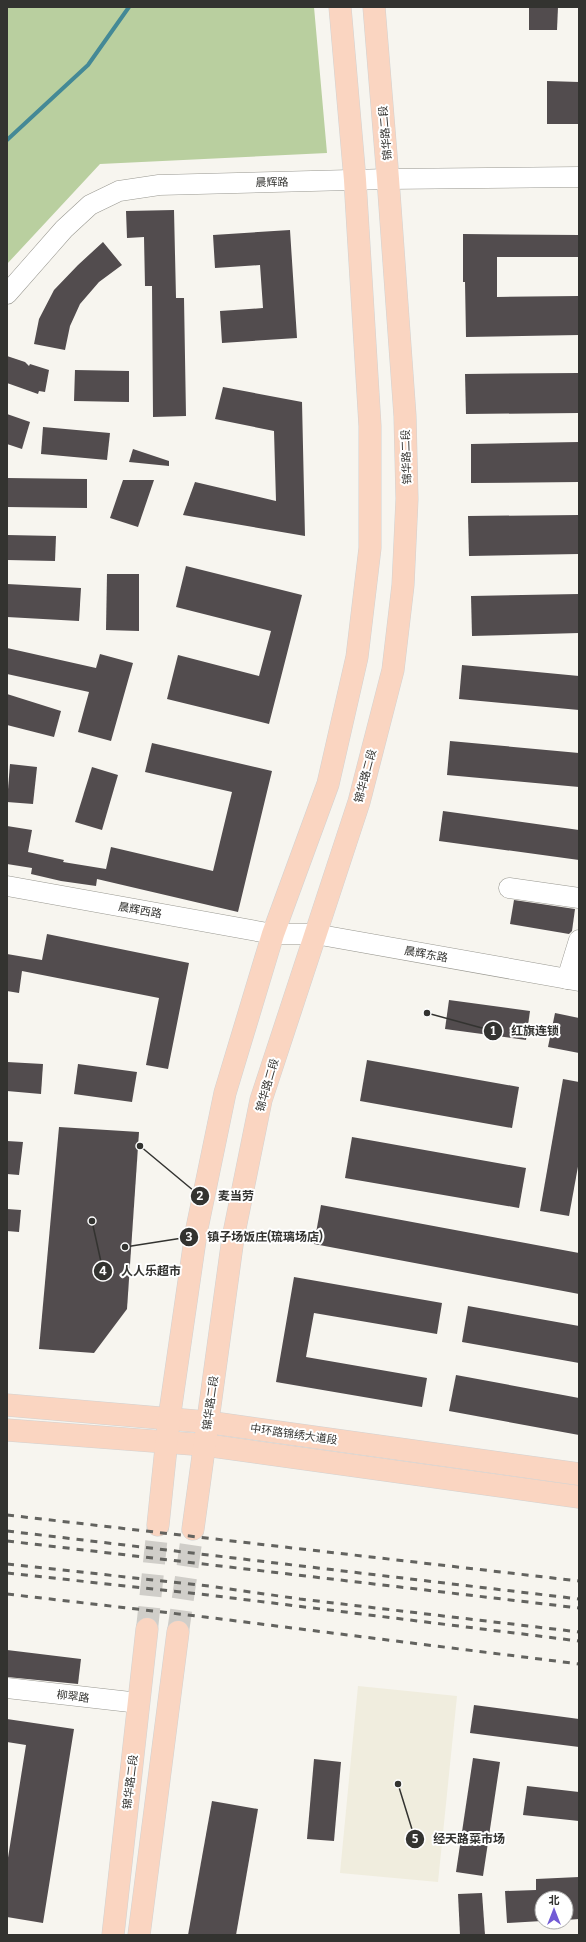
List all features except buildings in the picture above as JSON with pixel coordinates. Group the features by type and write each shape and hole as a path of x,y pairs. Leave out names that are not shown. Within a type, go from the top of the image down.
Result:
{"main road":[{"path":"158,1525 169,1419 196,1233 225,1093 273,934 328,784 358,657 370,548 370,426 355,180 340,7"},
{"name":"锦华路二段","path":"193,1529 233,1238 261,1100 359,802 393,670 403,585 407,500 405,416 374,7"},
{"name":"中环路锦绣大道段","path":"7,1405 207,1422 579,1474"},
{"path":"7,1430 205,1445 579,1497"},
{"name":"锦华路二段","path":"113,1935 147,1629"},
{"path":"138,1935 178,1632"}],"street":[{"name":"晨辉路","path":"7,294 64,229 90,205 118,191 159,185 388,179 579,177"},
{"name":"晨辉西路","path":"7,886 273,934"},
{"path":"509,888 579,898"},
{"name":"晨辉东路","path":"273,934 315,934 573,980"},
{"path":"573,980 579,940"},
{"name":"柳翠路","path":"7,1688 139,1703"}],"shaded area":[{"path":"358,1686 457,1696 438,1882 340,1873"}],"green space":[{"path":"7,7 314,7 327,153 100,164 7,264"}],"waterway":[{"path":"7,140 88,65 129,7"}],"tunnel":[{"path":"147,1629 158,1525"},
{"path":"178,1632 193,1529"}],"railway":[{"path":"7,1515 579,1581"},
{"path":"7,1531 579,1599"},
{"path":"7,1541 579,1608"},
{"path":"7,1564 209,1586 300,1599 579,1632"},
{"path":"7,1573 208,1595 579,1641"},
{"path":"7,1594 205,1617 579,1664"}],"place":[{"name":"红旗连锁","path":"427,1013"},
{"name":"麦当劳","path":"140,1146"},
{"name":"人人乐超市","path":"92,1221"},
{"name":"镇子场饭庄(琉璃场店)","path":"125,1247"},
{"name":"经天路菜市场","path":"398,1784"}]}
